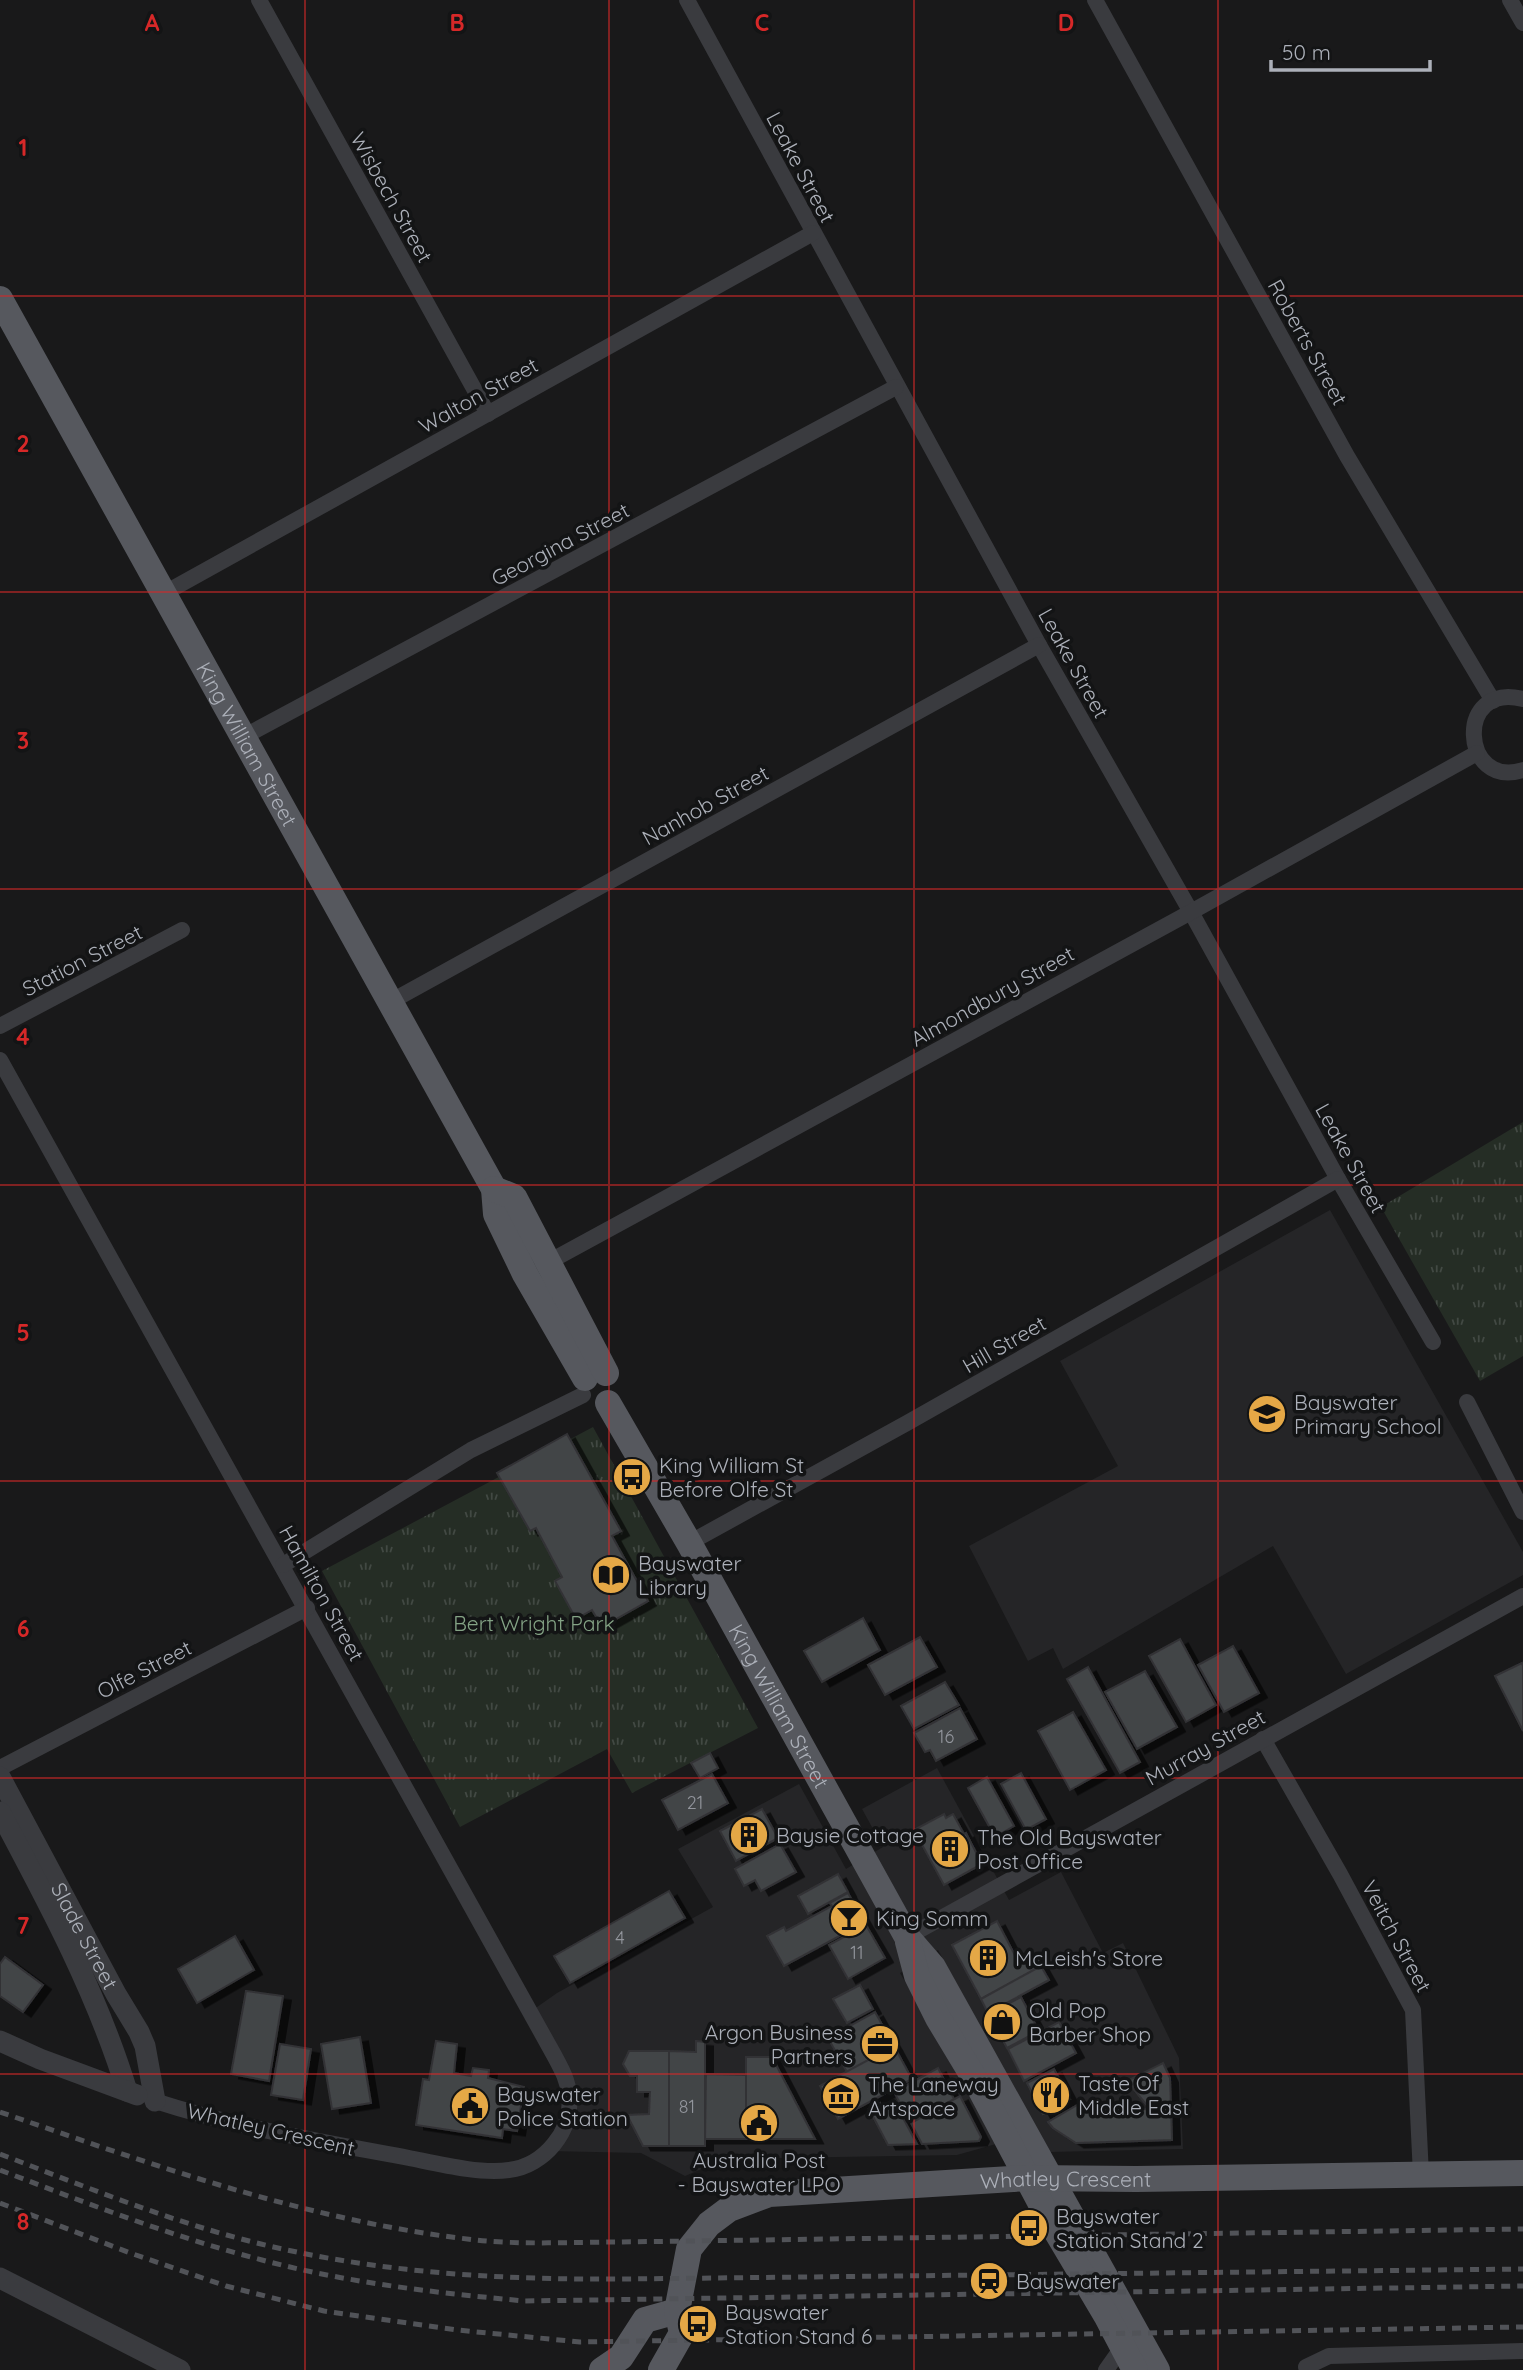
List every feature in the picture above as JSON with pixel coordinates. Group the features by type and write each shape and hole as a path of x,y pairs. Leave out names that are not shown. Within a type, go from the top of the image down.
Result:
{"main road":[{"name":"King William Street","path":"0,299 494,1189 496,1214 536,1268 595,1388 690,1543 907,1937 933,1967 1023,2129 1039,2178"},
{"name":"King William Street","path":"907,1937 917,1976 1039,2178"},
{"name":"Whatley Crescent","path":"661,2370 682,2333 677,2311 690,2249 709,2224 729,2210 769,2194 1039,2178 1523,2173"},
{"path":"1039,2178 1135,2370"},
{"path":"1039,2178 1157,2370"},
{"path":"602,2370 621,2357 645,2320 677,2311"}],"street":[{"name":"Wisbech Street","path":"258,0 488,414"},
{"name":"Leake Street","path":"687,0 1039,645 1191,912 1338,1179 1433,1342"},
{"name":"Roberts Street","path":"1095,0 1347,456 1493,701"},
{"path":"1510,0 1523,23"},
{"name":"Walton Street","path":"163,594 813,233"},
{"name":"Georgina Street","path":"243,737 897,387"},
{"name":"Nanhob Street","path":"390,1002 1039,645"},
{"path":"1523,699 1506,696 1493,701 1483,708 1476,718 1473,730 1477,753 1485,762 1495,769 1507,772 1523,770"},
{"name":"Almondbury Street","path":"536,1268 1191,912 1477,753"},
{"name":"Station Street","path":"0,1026 182,930"},
{"name":"Hamilton Street","path":"0,1060 566,2077 570,2097 566,2122 557,2141 548,2151"},
{"name":"Hill Street","path":"690,1543 908,1423 1338,1179"},
{"path":"283,1565 471,1450 595,1388"},
{"path":"1467,1402 1523,1513"},
{"name":"Murray Street","path":"907,1937 1523,1596"},
{"name":"Olfe Street","path":"0,1768 307,1608"},
{"name":"Veitch Street","path":"1263,1739 1413,2010 1421,2175"},
{"name":"Slade Street","path":"0,1777 139,2032 145,2046 155,2101"},
{"name":"Slade Street","path":"0,1812 56,1920 112,2044 127,2091"},
{"name":"Whatley Crescent","path":"0,2041 40,2059 155,2101 323,2143 491,2170 524,2167 548,2151"},
{"path":"0,2278 180,2370"},
{"path":"1106,2370 1123,2346"},
{"path":"1306,2367 1329,2356 1523,2351"}],"shaded area":[{"name":"Bayswater Primary School","path":"1330,1210 1523,1552 1523,1575 1346,1674 1273,1546 1063,1669 1053,1648 1028,1661 969,1546 1118,1466 1060,1361"},
{"path":"937,1768 1009,1900 1061,1872 1103,1953 1123,1943 1179,2058 1183,2149 1049,2152 938,1950 900,1973 996,2144 957,2155 725,2159 685,2176 641,2153 548,2151 570,2097 530,2012 557,1993 713,1907 678,1849 799,1784 846,1869 883,1847 862,1809"}],"green space":[{"path":"1523,1122 1523,1356 1480,1381 1381,1207"},
{"name":"Bert Wright Park","path":"593,1427 758,1728 632,1793 607,1749 460,1827 322,1571"}],"building":[{"path":"567,1434 621,1531 612,1536 648,1601 602,1627 592,1610 576,1619 555,1581 562,1577 536,1528 530,1531 497,1473"},
{"path":"863,1618 880,1650 822,1682 804,1651"},
{"path":"920,1637 937,1667 885,1695 868,1665"},
{"path":"1180,1639 1216,1705 1186,1722 1149,1656"},
{"path":"1233,1646 1259,1693 1224,1712 1198,1665"},
{"path":"1522,1663 1523,1666 1523,1731 1495,1676"},
{"path":"1088,1667 1140,1762 1120,1773 1067,1679"},
{"path":"1145,1671 1177,1727 1137,1749 1105,1692"},
{"path":"945,1682 959,1705 914,1729 901,1706"},
{"path":"960,1708 977,1739 936,1761 930,1750 925,1752 914,1733"},
{"path":"1073,1712 1106,1770 1070,1790 1038,1731"},
{"path":"710,1753 718,1768 700,1778 691,1763"},
{"path":"1021,1773 1046,1819 1026,1830 1001,1784"},
{"path":"712,1774 728,1803 678,1830 662,1800"},
{"path":"987,1777 1014,1826 995,1837 968,1788"},
{"name":"Baysie Cottage","path":"762,1809 778,1838 736,1861 720,1831"},
{"name":"The Old Bayswater Post Office","path":"944,1814 946,1818 953,1814 982,1864 944,1885 914,1830"},
{"path":"780,1844 796,1872 761,1891 755,1880 744,1886 735,1869"},
{"path":"838,1874 848,1892 808,1914 798,1896"},
{"path":"669,1891 685,1918 570,1983 554,1956"},
{"path":"848,1893 866,1925 846,1936 845,1933 784,1966 767,1936 784,1927 786,1931 832,1906 830,1903"},
{"name":"McLeish's Store","path":"997,1921 1019,1963 1035,1954 1041,1966 981,1999 952,1945"},
{"path":"866,1925 885,1958 848,1979 829,1945"},
{"path":"235,1936 254,1970 197,2003 178,1969"},
{"path":"5,1957 43,1985 23,2012 0,1996 0,1964"},
{"path":"1041,1966 1049,1980 988,2013 981,1999"},
{"path":"860,1985 873,2009 847,2023 833,1999"},
{"path":"246,1991 283,1996 269,2081 231,2074"},
{"path":"1021,1997 1039,2031 1007,2048 989,2014"},
{"path":"875,2012 894,2046 847,2072 828,2038"},
{"path":"1059,2022 1076,2053 1024,2081 1008,2049"},
{"path":"360,2037 371,2103 332,2109 321,2044"},
{"name":"Bayswater Police Station","path":"436,2041 457,2044 454,2073 471,2076 473,2068 489,2070 488,2078 524,2087 517,2131 503,2129 502,2138 416,2125 423,2079 429,2080"},
{"path":"696,2041 705,2042 705,2146 669,2146 669,2051 696,2052"},
{"path":"280,2044 311,2049 303,2100 271,2095"},
{"path":"894,2046 912,2079 838,2119 820,2086"},
{"path":"629,2051 669,2051 669,2146 643,2146 627,2115 649,2114 650,2092 637,2092 637,2076 630,2076 623,2064"},
{"path":"746,2057 772,2057 815,2139 746,2139"},
{"path":"1163,2063 1170,2078 1172,2140 1076,2143 1048,2122 1079,2104 1084,2111 1150,2109 1127,2081"},
{"path":"938,2068 954,2099 911,2123 894,2092"},
{"name":"Taste Of Middle East","path":"1054,2069 1070,2099 1043,2114 1027,2083"},
{"path":"706,2074 746,2075 746,2139 705,2139"},
{"path":"960,2096 981,2137 979,2141 922,2144 911,2123"},
{"path":"880,2103 884,2111 896,2105 917,2144 888,2145 869,2109"}],"railway":[{"path":"0,2112 235,2190 294,2206 415,2232 493,2242 1523,2229"},
{"path":"0,2154 129,2203 227,2235 351,2262 441,2273 624,2279 1523,2269"},
{"path":"0,2170 163,2230 294,2268 393,2286 525,2301 1523,2286"},
{"path":"0,2203 226,2286 324,2311 457,2330 580,2342 1523,2327"}],"place":[{"name":"Bayswater Primary School","path":"1267,1414"},
{"name":"King William St Before Olfe St","path":"632,1477"},
{"name":"Bayswater Library","path":"611,1575"},
{"name":"Baysie Cottage","path":"749,1835"},
{"name":"The Old Bayswater Post Office","path":"950,1849"},
{"name":"King Somm","path":"849,1918"},
{"name":"McLeish's Store","path":"988,1958"},
{"name":"Old Pop Barber Shop","path":"1002,2022"},
{"name":"Argon Business Partners","path":"880,2044"},
{"name":"Taste Of Middle East","path":"1051,2095"},
{"name":"The Laneway Artspace","path":"841,2096"},
{"name":"Bayswater Police Station","path":"470,2106"},
{"name":"Australia Post - Bayswater LPO","path":"759,2123"},
{"name":"Bayswater Station Stand 2","path":"1029,2228"},
{"name":"Bayswater","path":"989,2281"},
{"name":"Bayswater Station Stand 6","path":"698,2324"}]}
